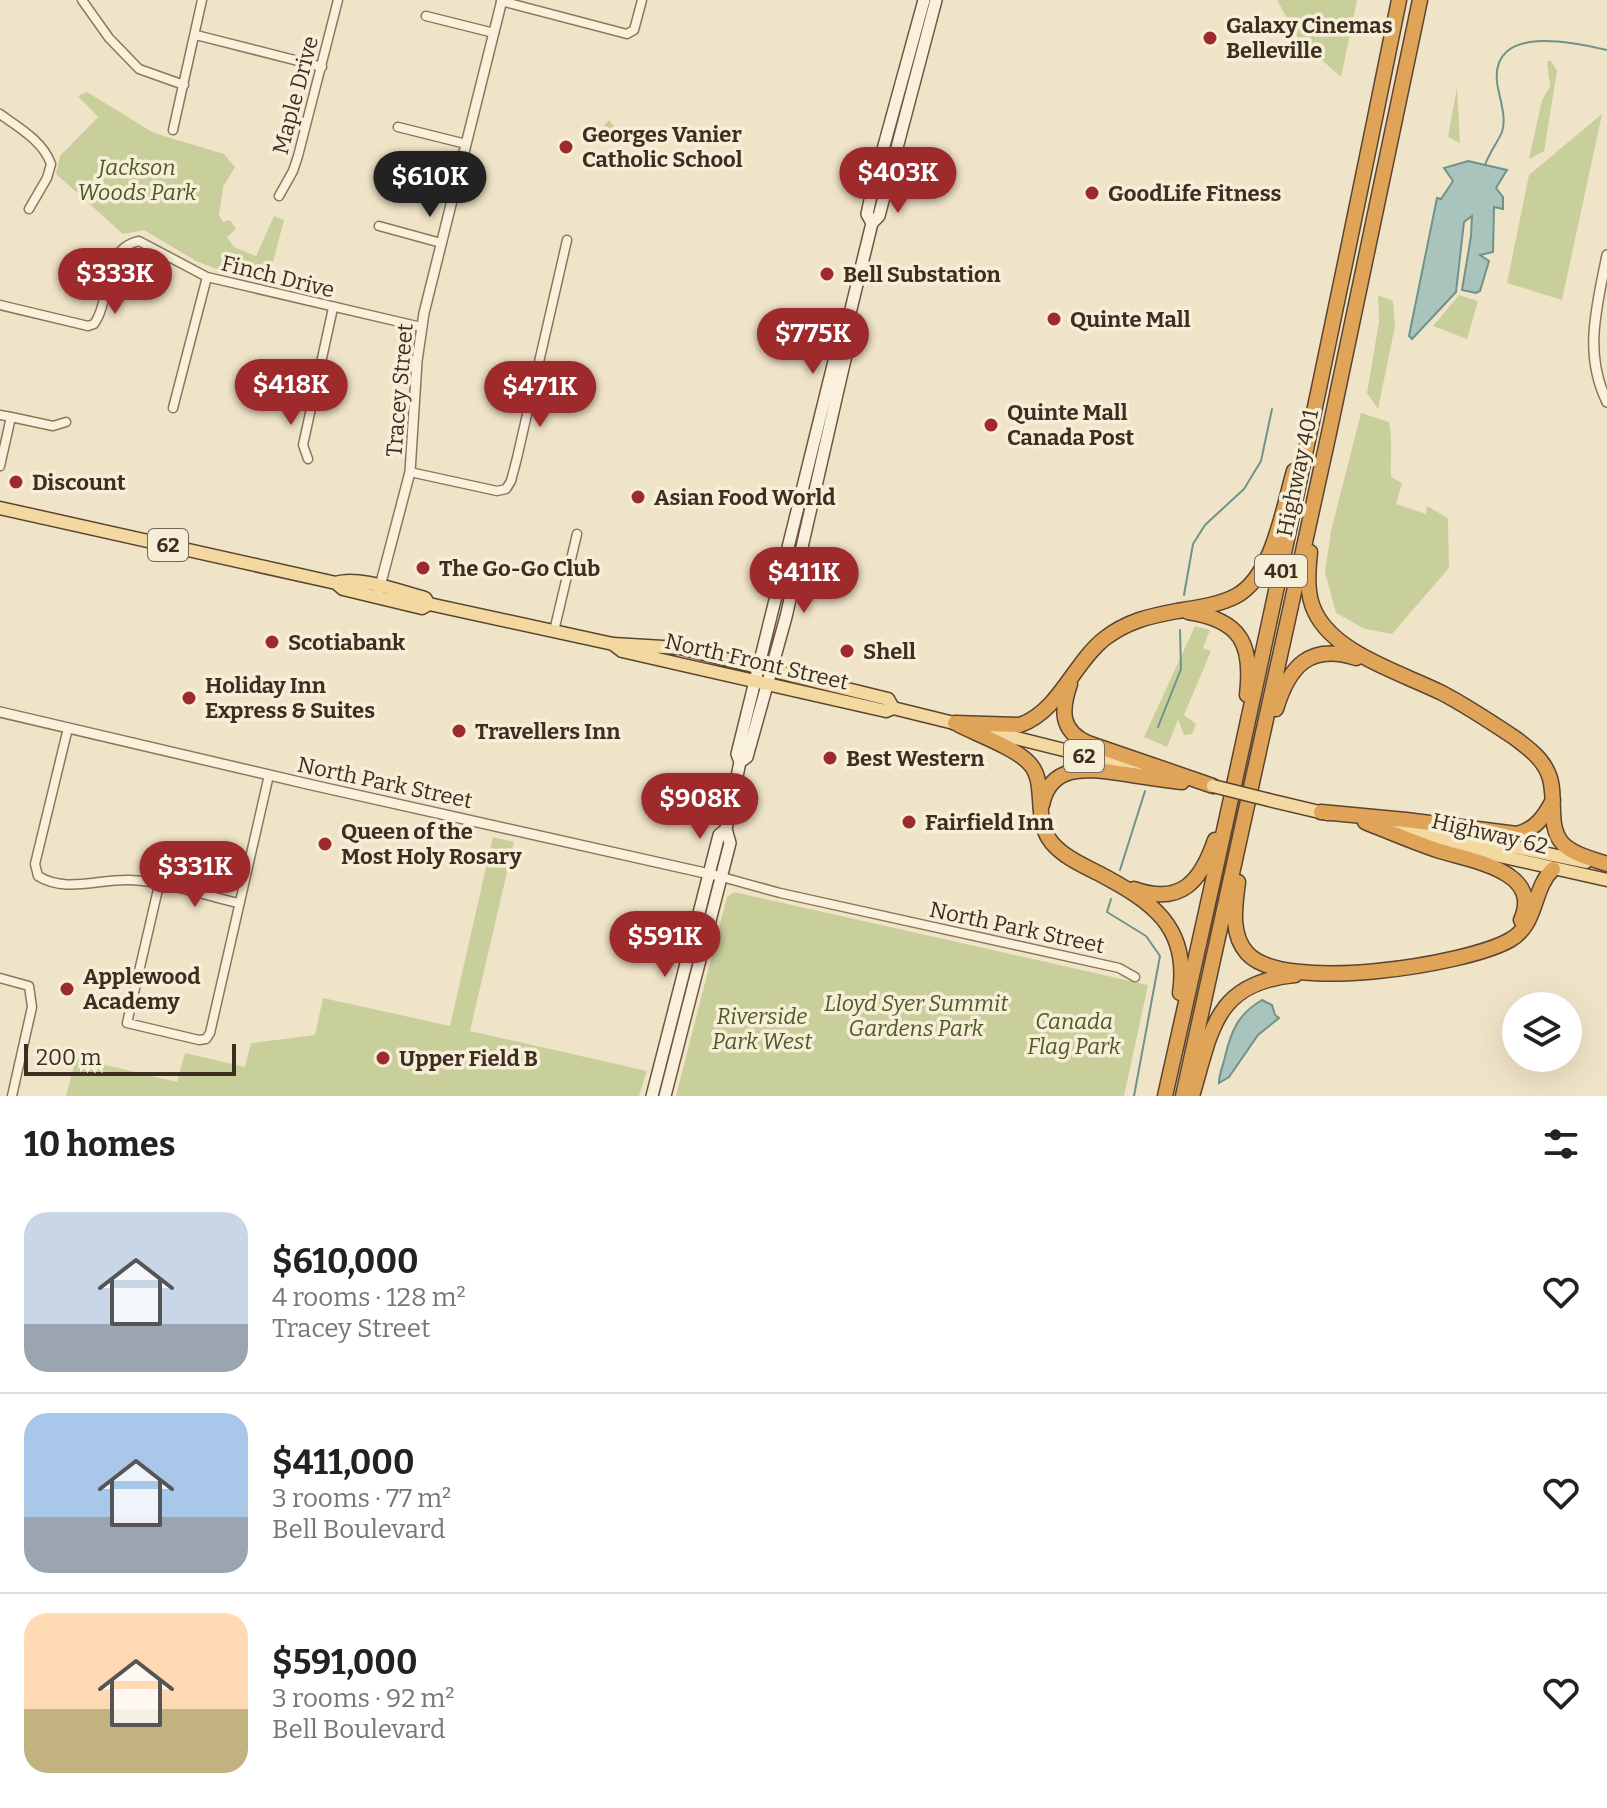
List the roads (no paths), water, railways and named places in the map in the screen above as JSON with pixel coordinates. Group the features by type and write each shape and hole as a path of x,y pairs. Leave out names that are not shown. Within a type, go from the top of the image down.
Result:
{"highway":[{"name":"Highway 401","path":"1164,1096 1324,372 1399,0"},
{"name":"Highway 401","path":"1183,1096 1329,433 1420,0"},
{"path":"955,723 1020,725 1030,721 1046,708 1094,648 1122,627 1146,617 1236,596 1260,571 1271,546 1324,372"},
{"path":"1329,433 1308,575 1311,603 1320,621 1332,636 1398,673 1458,701 1528,748 1548,771 1555,827 1560,841 1579,854 1607,865"},
{"path":"1110,880 1160,895 1187,887 1205,865 1237,776 1248,690 1245,646 1237,632 1219,619 1176,611"},
{"path":"1320,973 1261,964 1246,952 1240,942 1235,915 1245,814 1280,695 1299,665 1317,654 1336,653 1398,673"},
{"path":"1079,666 1063,705 1065,722 1073,735 1213,786"},
{"path":"955,723 1028,761 1038,781 1041,821 1048,837 1059,849 1159,912 1171,927 1179,949 1182,973 1164,1096"},
{"path":"1041,821 1043,800 1048,788 1059,777 1083,769 1213,786"},
{"path":"1321,812 1517,834 1539,823 1553,799"},
{"path":"1365,822 1440,851 1491,866 1517,882 1525,900 1523,918 1507,936 1487,948"},
{"path":"1192,1096 1215,1022 1232,998 1249,986 1320,973 1400,969 1434,963 1507,942 1525,926 1534,911 1544,879 1553,869"}],"main road":[{"path":"872,223 867,214 874,182 924,0"},
{"path":"652,1096 716,875 730,843 726,829 740,762 737,754 753,680 836,353 842,346 872,223 879,216 936,0"},
{"path":"740,762 747,757 772,670 846,355 842,346"},
{"name":"North Front Street","path":"0,508 336,583 343,589 379,592 422,608 429,604 613,644 669,646 888,699 893,708"},
{"name":"North Front Street","path":"613,644 622,651 886,711 893,708 1213,786"},
{"name":"Highway 62","path":"1213,786 1416,837 1607,880"},
{"name":"Highway 62","path":"1365,822 1458,835 1607,865"},
{"path":"665,1096 716,875"}],"street":[{"path":"82,0 109,38 139,69 184,85"},
{"path":"173,130 202,0"},
{"name":"Maple Drive","path":"279,196 293,171 338,0"},
{"path":"502,1 627,34 634,30 642,0"},
{"name":"Tracey Street","path":"379,592 410,472 421,327 502,1"},
{"path":"426,16 494,33"},
{"path":"196,35 322,67"},
{"path":"0,114 27,133 44,151 51,164 47,178 29,209"},
{"path":"398,127 466,144"},
{"path":"379,226 441,243"},
{"path":"410,472 497,491 506,489 517,458 567,240"},
{"name":"Finch Drive","path":"0,305 88,326 94,324 119,252 139,241 207,277 421,327"},
{"path":"1607,255 1592,341 1597,378 1607,402"},
{"path":"173,408 207,277"},
{"path":"308,459 303,445 333,308"},
{"path":"282,385 315,392"},
{"path":"0,415 53,426 66,422"},
{"path":"0,466 11,417"},
{"path":"554,631 577,534"},
{"name":"North Park Street","path":"0,712 716,875 780,893 1119,968 1135,977"},
{"path":"68,728 35,864 38,876 49,883 65,885 130,880 238,903"},
{"path":"159,885 127,1023 206,1039 210,1033 269,775"},
{"path":"0,978 29,986 32,1007 12,1096"}],"water":[{"path":"1468,161 1507,170 1496,188 1503,197 1503,209 1494,207 1493,252 1480,255 1489,261 1480,291 1462,290 1472,216 1464,222 1456,292 1412,339 1409,336 1437,198 1441,199 1453,181 1444,168"},
{"path":"1262,1000 1272,1005 1279,1018 1258,1035 1229,1077 1219,1083 1233,1031 1247,1011"}],"waterway":[{"path":"1485,165 1503,126 1497,82 1499,64 1507,51 1520,44 1537,41 1575,43 1607,50"},
{"path":"1184,595 1193,544 1205,525 1244,489 1261,461 1272,409"},
{"path":"1158,727 1181,669 1180,630"},
{"path":"1120,870 1145,791"},
{"path":"1111,899 1107,912 1146,936 1160,956 1134,1096"}],"place":[{"name":"Galaxy Cinemas Belleville","path":"1210,38"},
{"name":"Georges Vanier Catholic School","path":"566,147"},
{"name":"GoodLife Fitness","path":"1092,193"},
{"name":"Bell Substation","path":"827,274"},
{"name":"Quinte Mall","path":"1054,319"},
{"name":"Quinte Mall Canada Post","path":"991,425"},
{"name":"Discount","path":"16,482"},
{"name":"Asian Food World","path":"638,497"},
{"name":"The Go-Go Club","path":"423,568"},
{"name":"Scotiabank","path":"272,642"},
{"name":"Shell","path":"847,651"},
{"name":"Holiday Inn Express & Suites","path":"189,698"},
{"name":"Travellers Inn","path":"459,731"},
{"name":"Best Western","path":"830,758"},
{"name":"Fairfield Inn","path":"909,822"},
{"name":"Queen of the Most Holy Rosary","path":"325,844"},
{"name":"Applewood Academy","path":"67,989"},
{"name":"Upper Field B","path":"383,1058"}],"park label":[{"name":"Jackson Woods Park","path":"137,180"},
{"name":"Lloyd Syer Summit Gardens Park","path":"916,1016"},
{"name":"Riverside Park West","path":"762,1028"},
{"name":"Canada Flag Park","path":"1074,1034"}]}
